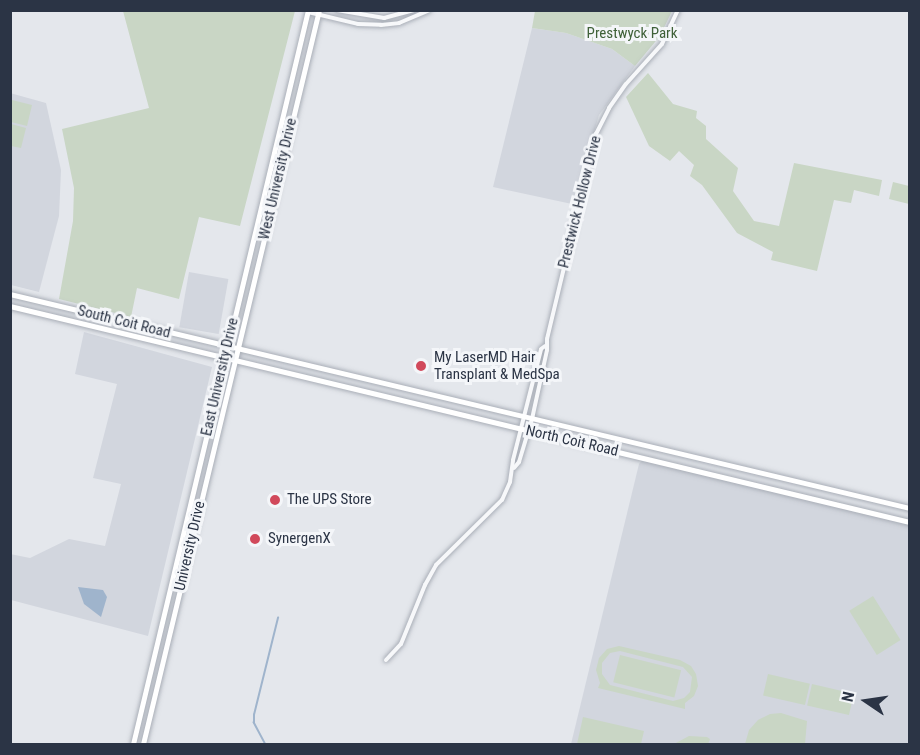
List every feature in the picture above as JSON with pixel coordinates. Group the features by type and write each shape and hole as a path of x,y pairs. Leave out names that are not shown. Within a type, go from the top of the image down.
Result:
{"highway":[{"name":"East University Drive","path":"133,744 308,11"},
{"name":"West University Drive","path":"238,348 318,12"},
{"name":"University Drive","path":"143,744 238,348"}],"main road":[{"name":"South Coit Road","path":"10,294 137,326 238,348"},
{"name":"South Coit Road","path":"10,306 235,361"},
{"path":"134,337 137,326"},
{"name":"North Coit Road","path":"238,348 909,508"},
{"name":"North Coit Road","path":"235,361 909,522"},
{"path":"352,388 355,377"},
{"path":"431,407 434,396"},
{"path":"637,456 640,445"},
{"path":"794,494 796,481"},
{"path":"801,496 805,483"}],"street":[{"path":"337,10 384,18 414,10"},
{"path":"308,11 358,24 381,25 399,23 429,10"},
{"name":"Prestwick Hollow Drive","path":"514,468 519,462 532,419 547,351 545,346 596,134 609,108 626,84 662,44 678,10"},
{"name":"Prestwick Hollow Drive","path":"386,660 401,644 414,609 436,565 459,540 496,509 510,482 514,468 513,460 541,349 545,346"}],"shaded area":[{"path":"532,28 566,33 612,49 635,66 599,115 572,204 493,187"},
{"path":"10,93 46,103 61,170 59,216 39,292 11,285"},
{"path":"189,272 228,279 219,334 179,327"},
{"path":"84,332 212,367 148,636 11,600 10,554 30,558 69,539 105,546 121,484 93,478 117,384 75,374"},
{"path":"643,459 909,523 909,744 571,744 639,464"}],"green space":[{"name":"Prestwyck Park","path":"535,10 672,11 660,36 635,66 612,49 566,33 532,28"},
{"path":"123,11 295,11 240,226 199,217 179,299 137,288 131,317 59,299 73,221 74,188 62,129 149,108"},
{"path":"648,73 673,104 697,111 696,118 706,126 706,139 738,168 733,191 754,221 779,226 794,163 882,180 879,196 854,190 851,203 834,200 817,271 771,260 773,252 737,233 702,185 690,176 694,165 679,151 670,161 649,146 626,97"},
{"path":"12,100 32,105 27,126 11,122"},
{"path":"11,124 26,128 21,148 11,146"},
{"path":"893,182 909,186 909,204 889,199"},
{"path":"873,596 901,640 877,655 849,611"},
{"path":"619,646 680,660 691,666 696,674 698,686 694,696 685,703 685,709 598,688 600,683 596,670 599,658 607,649","holes":["620,651 683,667 692,677 690,692 684,698 673,701 610,685 602,674 602,663 610,653"]},
{"path":"620,655 681,670 674,697 613,682"},
{"path":"768,674 810,684 805,705 763,695"},
{"path":"812,684 854,694 849,715 807,705"},
{"path":"781,713 807,721 805,744 745,744 749,730 758,720 770,714"},
{"path":"583,717 644,731 641,744 577,744"},
{"path":"689,736 710,739 708,744 674,744"}],"water":[{"path":"78,587 103,590 107,597 101,617 84,604"}],"waterway":[{"path":"265,744 254,723 254,715 278,618"}],"place":[{"name":"My LaserMD Hair Transplant & MedSpa","path":"421,366"},
{"name":"The UPS Store","path":"275,500"},
{"name":"SynergenX","path":"255,539"}]}
